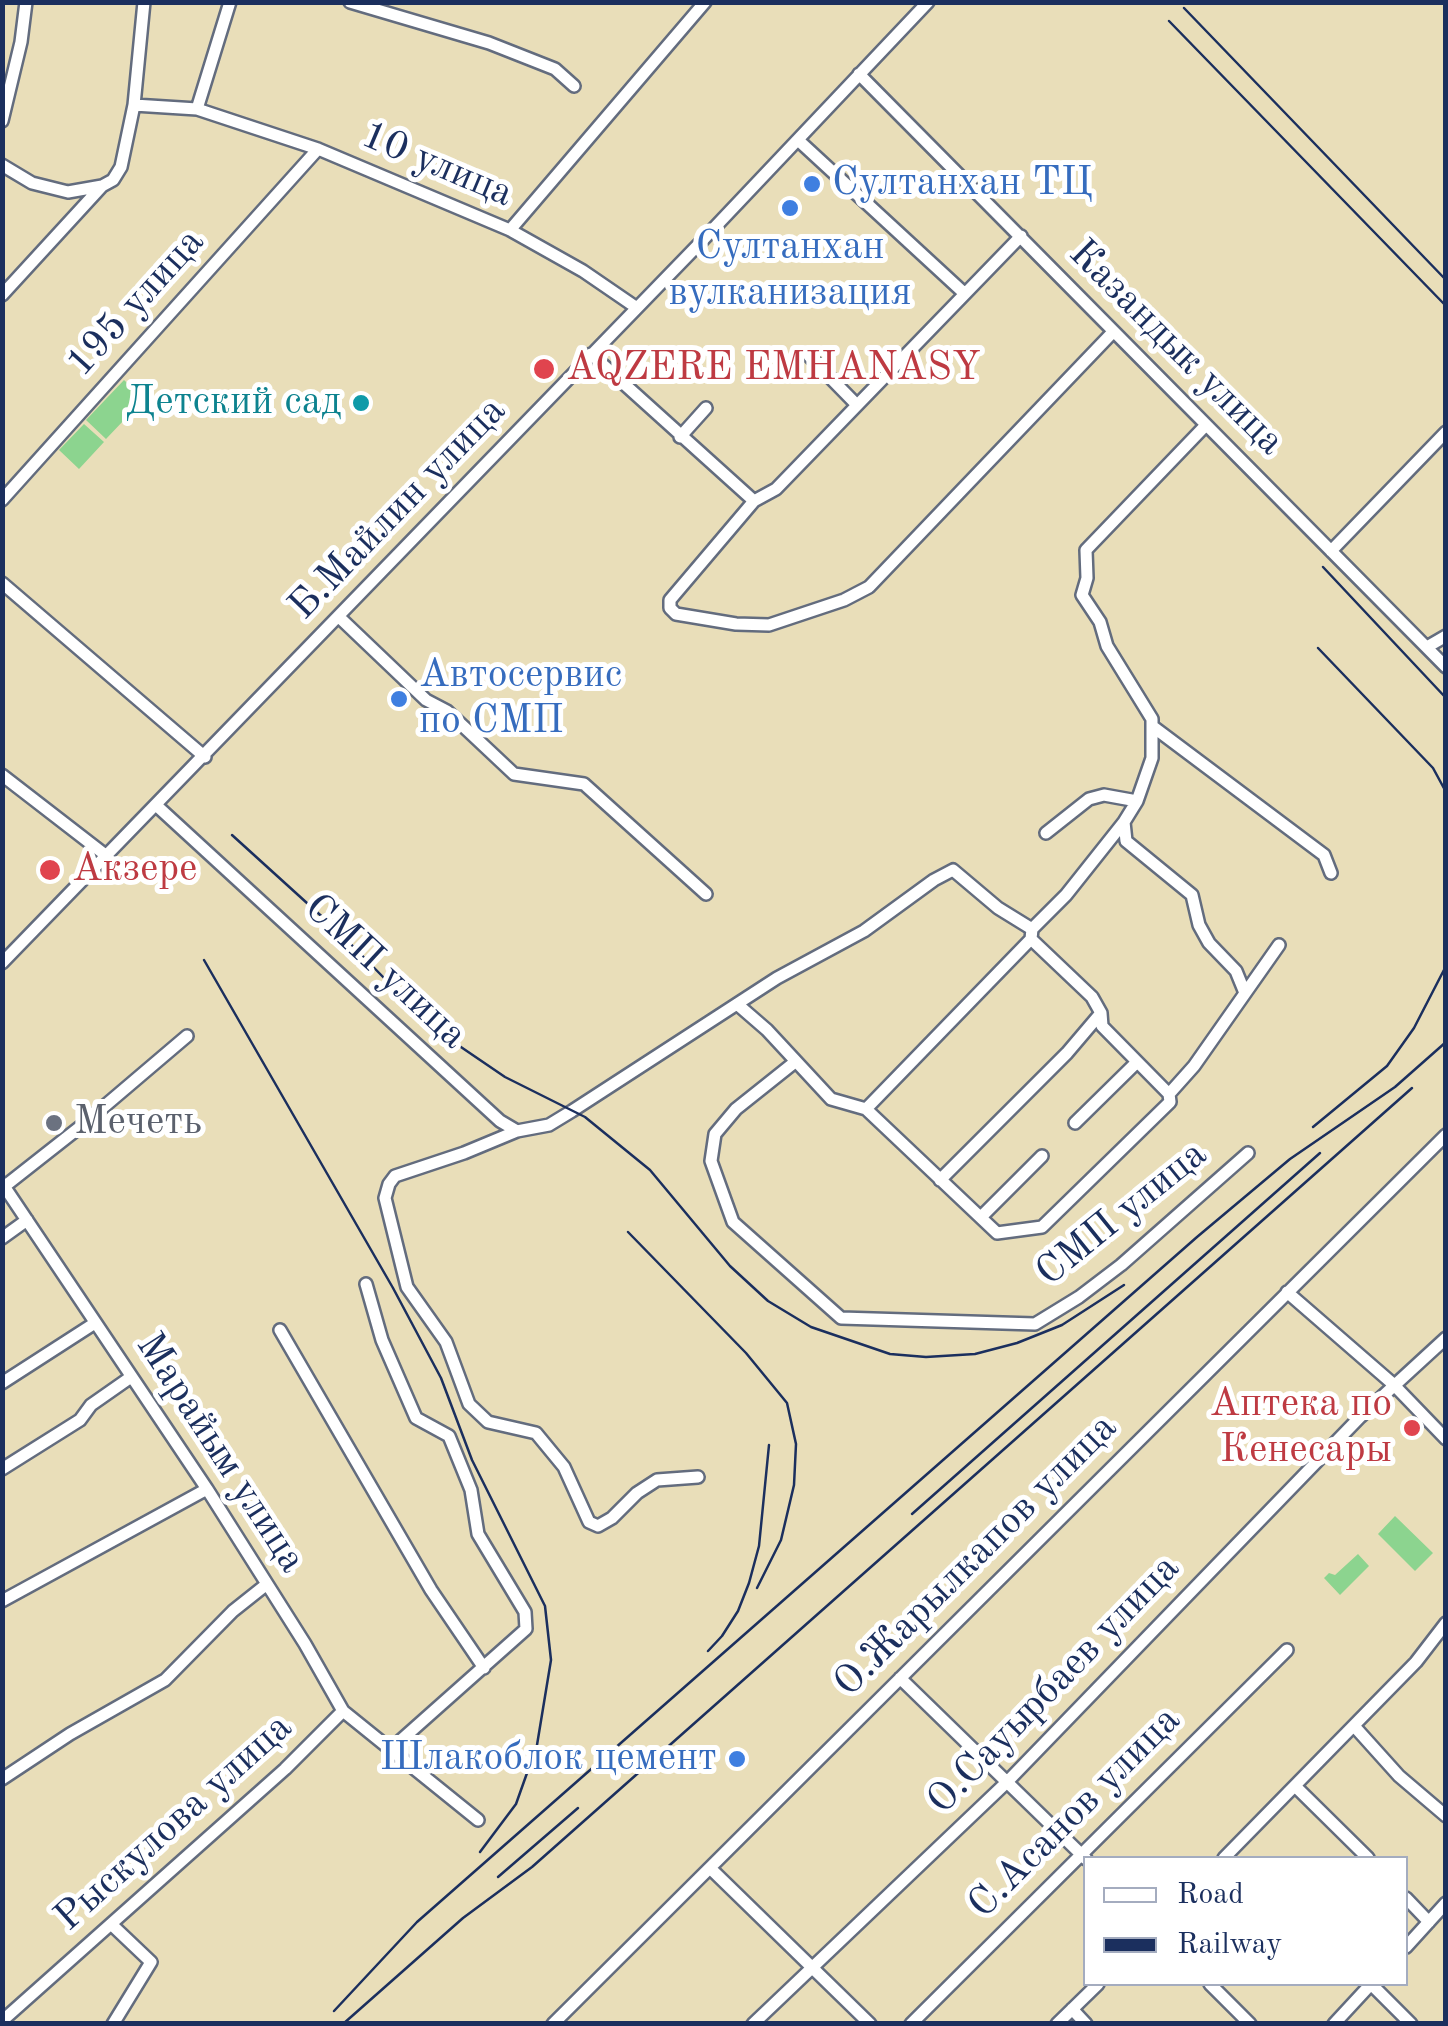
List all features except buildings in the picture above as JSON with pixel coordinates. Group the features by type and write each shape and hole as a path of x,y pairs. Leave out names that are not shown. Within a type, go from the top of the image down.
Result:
{"street":[{"path":"2,121 21,42 26,2"},
{"path":"2,295 120,167 134,105 144,2"},
{"path":"198,109 230,2"},
{"path":"350,2 489,43 555,69 574,86"},
{"path":"510,230 704,2"},
{"name":"Б.Майлин улица","path":"2,964 928,2"},
{"name":"Казандык улица","path":"859,74 1446,667"},
{"name":"10 улица","path":"134,105 198,109 318,149 510,230 584,271 637,308"},
{"path":"798,140 964,292"},
{"name":"195 улица","path":"2,500 318,149"},
{"path":"2,165 32,183 68,192 102,186"},
{"path":"1021,236 776,489 754,502 670,600 670,608 676,614 770,625 844,600 869,587 1114,332"},
{"path":"590,354 754,502"},
{"path":"809,356 856,404"},
{"path":"680,438 706,408"},
{"path":"1206,426 1086,550 1087,578 1082,595 1152,722 1324,854 1331,873"},
{"path":"1331,551 1446,432"},
{"path":"2,583 205,757"},
{"path":"339,617 426,700 447,711 514,774 584,784 706,894"},
{"path":"1427,647 1446,636"},
{"path":"866,1109 1032,934 1124,822 1152,758 1152,722"},
{"path":"2,775 108,857"},
{"path":"1046,833 1089,799 1104,795 1136,801"},
{"name":"СМП улица","path":"157,806 500,1122 517,1131 549,1125 572,1112 736,1004 809,958 864,931 953,870 1032,934 1092,997 1102,1013 1102,1026 1169,1094 1170,1102 1042,1227 998,1233 866,1109 831,1099 736,1004"},
{"path":"1124,822 1126,841 1192,895 1198,925 1236,971 1245,993"},
{"name":"СМП улица","path":"1169,1094 1194,1066 1279,946"},
{"path":"940,1180 1068,1053 1102,1013"},
{"path":"4,1184 80,1127 187,1036"},
{"name":"СМП улица","path":"795,1062 736,1109 715,1134 710,1161 733,1222 841,1318 1035,1324 1079,1298 1121,1265 1248,1153"},
{"path":"1076,1123 1136,1062"},
{"path":"517,1131 395,1176 385,1198 407,1287 446,1342 469,1404 488,1422 536,1433 564,1467 589,1522 598,1526 612,1518 658,1480 698,1477"},
{"name":"О.Жарылкапов улица","path":"554,2024 1446,1135"},
{"path":"981,1218 1042,1156"},
{"name":"Марайым улица","path":"4,1184 207,1489 342,1711 478,1820"},
{"path":"2,1238 27,1220"},
{"path":"366,1284 382,1340 416,1418 449,1436 471,1490 478,1534 525,1612 526,1630 391,1748"},
{"path":"1287,1292 1393,1384 1446,1439"},
{"path":"2,1383 95,1323"},
{"path":"280,1330 431,1590 484,1668"},
{"name":"О.Сауырбаев улица","path":"753,2024 1007,1782 1393,1384 1446,1338"},
{"path":"2,1468 80,1420 92,1405 131,1377"},
{"path":"2,1601 207,1489"},
{"path":"2,1780 70,1734 165,1680 232,1611 267,1584"},
{"path":"1228,1856 1416,1662 1446,1623"},
{"name":"С.Асанов улица","path":"1085,1856 1182,1750 1286,1650"},
{"path":"900,1678 1083,1856"},
{"name":"Рыскулова улица","path":"2,2021 285,1769 342,1711"},
{"path":"1354,1726 1399,1776 1446,1816"},
{"path":"1295,1786 1366,1856"},
{"name":"С.Асанов улица","path":"911,2024 1083,1858"},
{"path":"710,1868 870,2024"},
{"path":"1408,1900 1428,1922"},
{"path":"1408,1945 1446,1903"},
{"path":"112,1924 150,1962 113,2024"},
{"path":"1056,2024 1096,1986"},
{"path":"1212,1986 1250,2024"},
{"path":"1334,2024 1365,1986 1411,2024"},
{"path":"1072,2009 1086,2024"}],"green space":[{"path":"124,380 144,399 106,439 86,420"},
{"path":"84,424 104,442 79,469 59,450"},
{"path":"1395,1516 1433,1553 1415,1571 1378,1534"},
{"path":"1358,1554 1369,1566 1340,1595 1324,1578 1329,1573 1335,1575"}],"railway":[{"path":"1184,8 1446,280"},
{"path":"1169,21 1446,306"},
{"path":"1323,567 1446,698"},
{"path":"1318,648 1433,768 1446,792"},
{"path":"232,835 340,933 433,1028 505,1077 585,1117 650,1170 730,1266 768,1301 811,1327 890,1354 975,1354 1062,1325 1124,1285"},
{"path":"204,960 441,1378 472,1460 545,1606 551,1660 537,1745 516,1804 480,1852"},
{"path":"1313,1127 1387,1066 1414,1028 1446,966"},
{"path":"334,2011 417,1922 1197,1237 1290,1159 1395,1087 1446,1042"},
{"path":"343,2024 463,1918 532,1867 1412,1088"},
{"path":"912,1514 1320,1153"},
{"path":"628,1232 746,1353 787,1403 796,1444 794,1485 781,1540 757,1588"},
{"path":"708,1651 738,1611 749,1583 759,1546 769,1445"},
{"path":"498,1877 578,1808"}],"place":[{"name":"Султанхан ТЦ","path":"812,184"},
{"name":"Султанхан вулканизация","path":"790,208"},
{"name":"AQZERE EMHANASY","path":"544,369"},
{"name":"Детский сад","path":"361,403"},
{"name":"Автосервис по СМП","path":"399,699"},
{"name":"Акзере","path":"50,870"},
{"name":"Мечеть","path":"54,1123"},
{"name":"Аптека по Кенесары","path":"1412,1428"},
{"name":"Шлакоблок цемент","path":"737,1759"}]}
